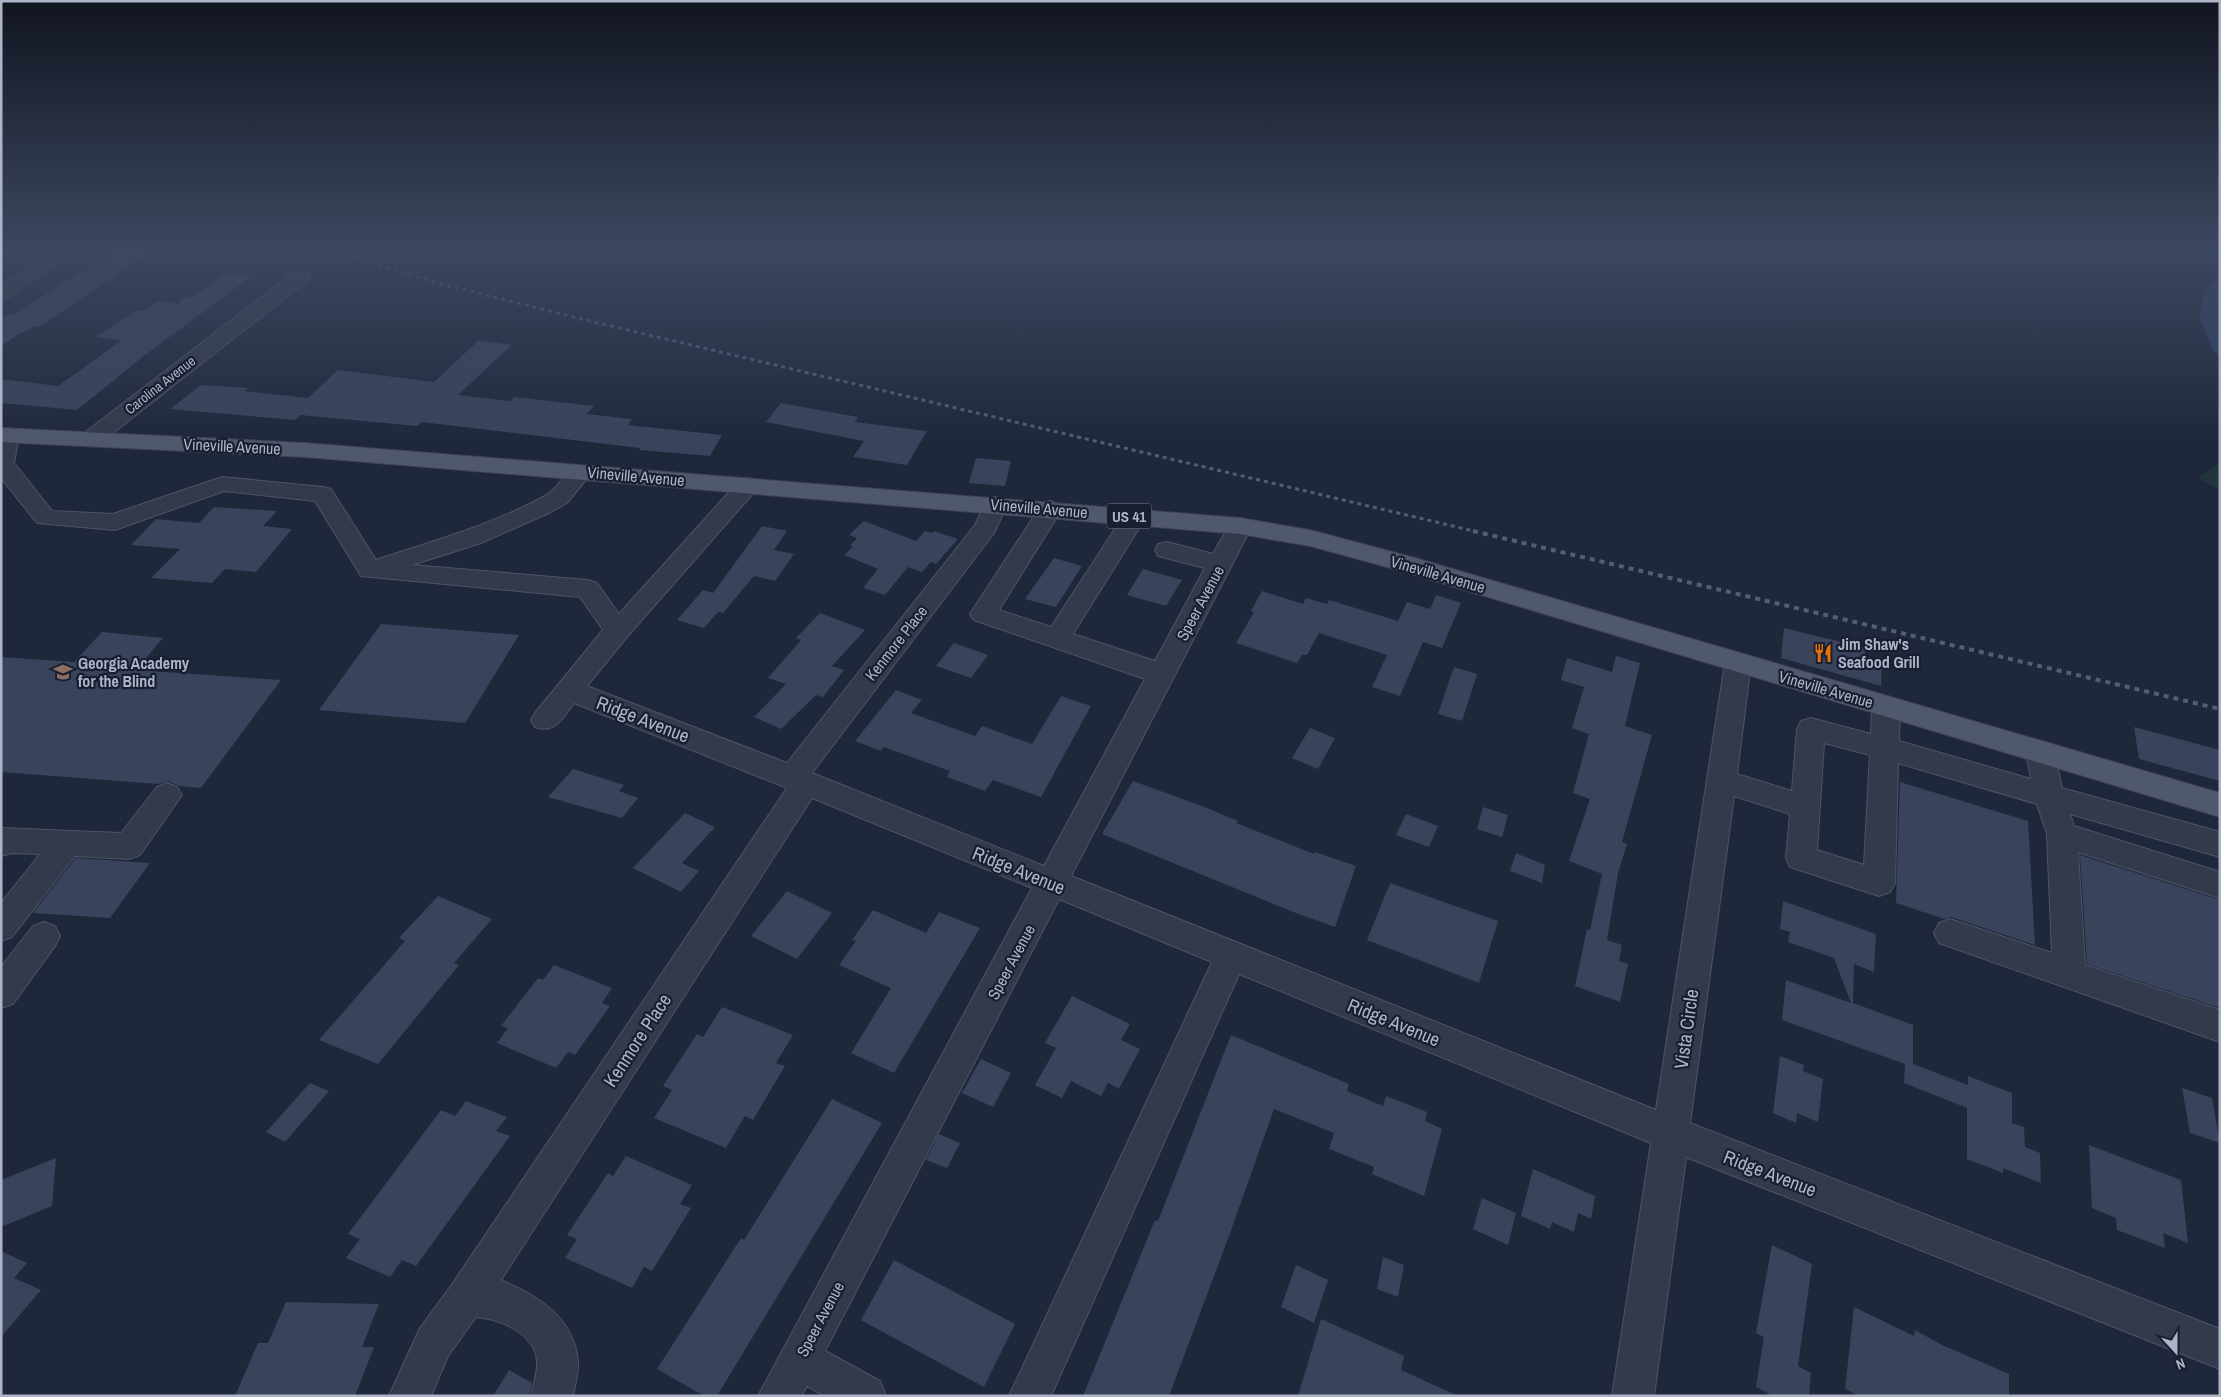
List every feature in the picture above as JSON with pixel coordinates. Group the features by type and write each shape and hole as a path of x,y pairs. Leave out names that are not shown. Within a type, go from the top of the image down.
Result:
{"main road":[{"name":"Vineville Avenue","path":"5,435 305,450 1050,509 1240,526 1310,538 1345,547 2220,805"}],"street":[{"name":"Carolina Avenue","path":"91,439 254,312"},
{"path":"5,435 2,464 45,518 115,522 222,484 323,494 370,570"},
{"path":"370,570 472,537 543,507 559,498 581,472"},
{"path":"545,720 617,631 647,600 748,485"},
{"name":"Kenmore Place","path":"410,1396 434,1342 467,1297 799,780 986,527 995,505"},
{"path":"1050,509 983,614 1162,674"},
{"path":"1057,639 1134,517"},
{"name":"Speer Avenue","path":"779,1396 1052,884 1240,526"},
{"path":"1168,550 1220,564"},
{"path":"370,570 588,589 617,631"},
{"name":"Vista Circle","path":"1633,1396 1738,663"},
{"name":"Ridge Avenue","path":"571,690 799,780 1672,1134 2220,1348"},
{"path":"1886,706 1884,748 1879,883 1801,858 1803,806 1811,728 1884,748 2049,795 2220,845"},
{"path":"2040,752 2049,795 2062,834 2069,974"},
{"path":"1721,781 1803,806"},
{"path":"1,844 4,840 129,846 167,795"},
{"path":"2062,834 2220,885"},
{"path":"1,927 67,843"},
{"path":"1950,933 2220,1026"},
{"path":"1,993 44,936"},
{"path":"1030,1396 1231,956"},
{"path":"467,1297 498,1300 536,1320 551,1338 558,1362 552,1396"},
{"path":"799,1359 865,1396"}],"shaded area":[{"path":"2220,463 2220,490 2198,478"}],"water":[{"path":"2201,312 2220,312 2220,356 2213,351 2200,318"}],"building":[{"path":"18,312 61,312 39,327 35,326 22,332 1,346 1,319 9,314"},
{"path":"133,312 203,312 145,355 77,410 1,403 1,379 58,386 122,340 96,337"},
{"path":"479,340 512,345 458,395 511,401 514,397 594,406 587,414 632,419 628,425 722,435 710,456 639,450 640,448 422,422 417,426 300,415 295,420 170,409 201,385 249,388 244,391 308,398 338,370 434,382"},
{"path":"781,403 858,417 855,422 927,431 907,465 853,457 864,441 766,422"},
{"path":"976,458 1011,461 1005,486 969,483"},
{"path":"214,507 277,511 263,526 292,529 256,572 225,569 212,583 151,578 180,549 131,545 156,519 199,523"},
{"path":"864,521 916,541 925,531 932,533 934,531 958,539 936,564 931,562 922,572 908,567 885,595 863,588 878,569 844,555 853,547 850,546 857,538 849,535"},
{"path":"762,526 787,531 774,550 794,554 775,581 754,576 723,613 718,612 704,628 677,620 703,590 713,593"},
{"path":"1054,558 1082,566 1056,607 1025,599"},
{"path":"1143,569 1182,580 1166,606 1127,595"},
{"path":"1262,591 1303,604 1306,598 1327,604 1329,600 1398,621 1407,602 1430,609 1436,595 1461,603 1442,648 1423,642 1400,696 1372,687 1387,655 1319,633 1307,655 1302,655 1297,663 1236,643 1254,612 1251,611"},
{"path":"820,613 865,630 832,666 844,670 823,697 816,695 781,729 754,717 786,684 768,678 801,640 796,638"},
{"path":"381,624 519,635 465,723 319,710"},
{"name":"Jim Shaw's Seafood Grill","path":"1784,628 1866,648 1864,660 1882,665 1881,686 1781,658"},
{"path":"102,632 163,638 136,670 281,680 201,788 179,786 168,781 158,784 1,772 1,657 74,662"},
{"path":"954,643 988,655 971,678 936,666"},
{"path":"1616,656 1640,663 1625,726 1652,735 1622,842 1627,844 1618,873 1607,940 1622,945 1619,961 1628,964 1620,1002 1575,986 1587,929 1590,930 1602,874 1569,861 1590,799 1573,793 1589,734 1572,728 1584,687 1561,680 1567,658 1612,672"},
{"path":"1454,667 1477,674 1462,721 1438,714"},
{"path":"896,690 922,700 911,713 975,736 982,726 1032,744 1061,696 1091,706 1041,797 993,780 985,791 947,777 950,771 884,747 881,751 855,741"},
{"path":"2134,727 2220,750 2220,781 2139,759"},
{"path":"1310,728 1335,738 1318,769 1292,758"},
{"path":"573,769 624,785 619,791 638,798 622,818 548,797"},
{"path":"1133,781 1202,806 1238,821 1236,823 1314,854 1315,852 1356,866 1335,927 1102,834"},
{"path":"1900,782 2028,821 2035,945 1951,917 1944,919 1896,903"},
{"path":"1483,807 1508,815 1502,837 1477,829"},
{"path":"685,813 715,827 682,863 699,871 681,892 633,868"},
{"path":"1406,814 1438,826 1429,847 1396,835"},
{"path":"1516,853 1545,865 1542,883 1510,871"},
{"path":"2080,855 2220,900 2220,1008 2087,964"},
{"path":"76,858 150,863 110,918 33,913"},
{"path":"1390,883 1498,921 1479,983 1367,940"},
{"path":"787,891 832,913 797,959 751,936"},
{"path":"438,896 492,919 454,963 459,965 378,1064 319,1040 405,941 399,938"},
{"path":"1783,901 1876,934 1874,972 1854,964 1853,1003 1913,1025 1913,1064 1968,1085 1968,1076 2012,1093 2012,1123 2024,1127 2025,1147 2040,1153 2041,1183 2003,1168 2003,1173 1967,1159 1967,1108 1904,1083 1905,1064 1782,1020 1786,980 1851,1003 1834,958 1788,942 1790,932 1780,929"},
{"path":"873,910 926,933 939,912 980,928 894,1073 851,1053 891,988 839,965 856,941 852,940"},
{"path":"554,965 612,988 602,1003 610,1006 575,1055 568,1052 556,1068 497,1043 508,1028 501,1026 538,978 543,980"},
{"path":"1072,996 1130,1024 1121,1040 1140,1049 1119,1089 1108,1083 1101,1096 1071,1081 1062,1098 1035,1085 1056,1048 1045,1043"},
{"path":"722,1007 793,1035 776,1063 785,1066 753,1120 745,1116 726,1148 654,1118 672,1090 663,1086 697,1034 703,1037"},
{"path":"1231,1035 1349,1084 1347,1091 1383,1106 1386,1096 1427,1112 1425,1121 1442,1129 1424,1196 1372,1174 1374,1167 1329,1149 1334,1133 1274,1109 1169,1396 1083,1396 1155,1220 1158,1221"},
{"path":"1780,1056 1804,1065 1803,1071 1823,1079 1818,1122 1797,1113 1796,1123 1773,1113"},
{"path":"981,1059 1011,1073 993,1107 962,1093"},
{"path":"310,1083 329,1091 285,1142 266,1132"},
{"path":"2182,1088 2212,1098 2220,1143 2190,1133"},
{"path":"832,1099 882,1123 717,1396 704,1396 657,1369 741,1238 744,1240"},
{"path":"466,1101 507,1117 496,1131 510,1136 416,1266 402,1260 390,1277 346,1258 360,1239 348,1234 441,1110 455,1116"},
{"path":"939,1134 960,1143 947,1168 926,1160"},
{"path":"2089,1145 2181,1180 2188,1243 2163,1233 2165,1248 2117,1230 2116,1218 2092,1208"},
{"path":"626,1156 692,1185 680,1204 691,1208 652,1271 644,1267 632,1288 565,1258 577,1239 567,1235 608,1173 613,1176"},
{"path":"56,1158 52,1206 1,1227 1,1180"},
{"path":"1533,1169 1595,1196 1591,1219 1578,1213 1574,1232 1552,1222 1550,1229 1521,1216"},
{"path":"1482,1198 1516,1213 1508,1245 1473,1229"},
{"path":"1772,1245 1812,1264 1798,1366 1811,1373 1809,1396 1773,1396 1756,1387 1764,1337 1756,1333"},
{"path":"1,1251 27,1263 14,1278 41,1290 1,1337"},
{"path":"1383,1257 1404,1265 1398,1297 1377,1289"},
{"path":"894,1260 1015,1324 984,1387 861,1320"},
{"path":"1296,1265 1328,1280 1314,1323 1281,1307"},
{"path":"286,1302 379,1304 362,1347 374,1347 355,1396 235,1396 258,1343 268,1343"},
{"path":"1854,1307 1914,1336 1915,1330 1942,1345 2009,1374 2009,1396 1859,1396 1845,1389"},
{"path":"1321,1319 1404,1356 1401,1370 1458,1396 1298,1396"},
{"path":"509,1370 532,1383 529,1396 493,1396"}],"railway":[{"path":"555,312 1478,532"},
{"path":"1473,531 2220,709"}],"place":[{"name":"Jim Shaw's Seafood Grill","path":"1823,653"},
{"name":"Georgia Academy for the Blind","path":"63,672"}]}
